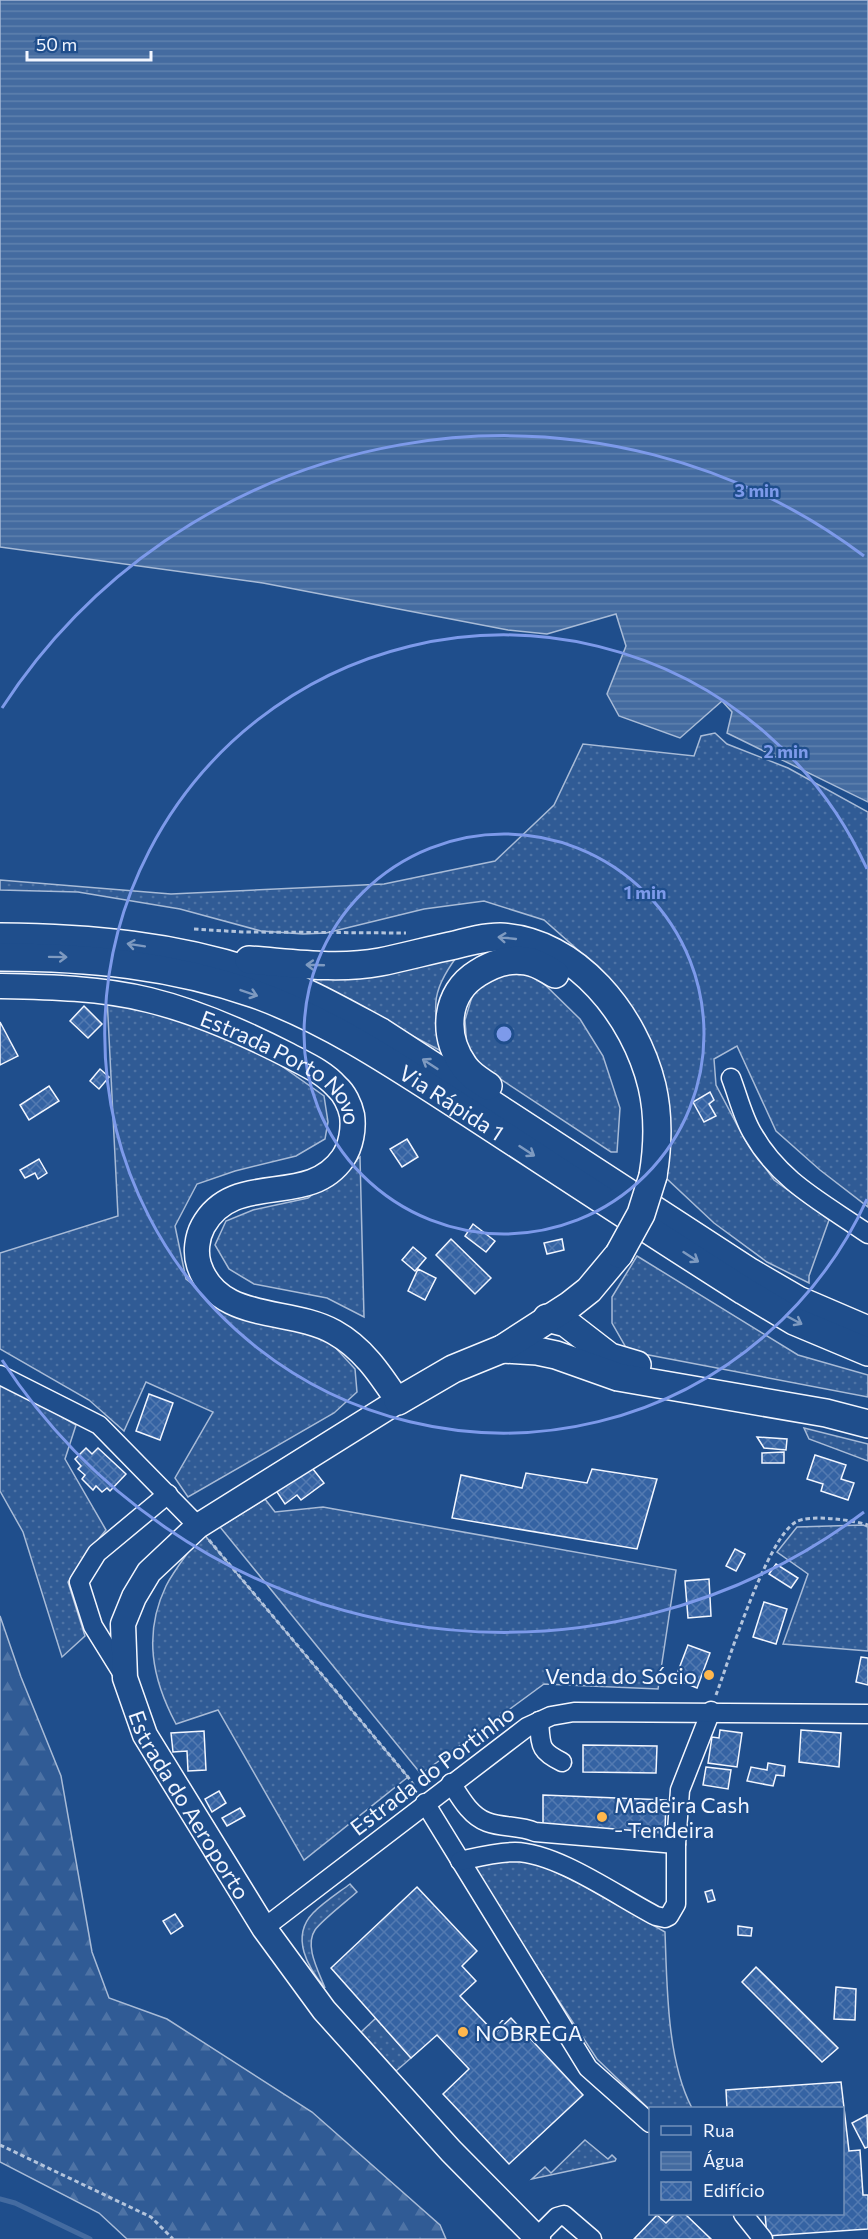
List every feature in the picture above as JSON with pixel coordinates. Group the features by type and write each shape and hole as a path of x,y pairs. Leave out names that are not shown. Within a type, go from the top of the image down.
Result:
{"highway":[{"name":"Via Rápida 1","path":"0,937 98,940 193,956 239,968 320,999 371,1026 769,1283 823,1312 868,1330"},
{"path":"193,956 285,964 328,965 378,962 479,939 498,937 544,947 575,966 603,991 615,1006 636,1042 646,1065 656,1110 658,1133 645,1171"},
{"name":"Via Rápida 1","path":"0,957 85,958 155,968 256,994 310,1017 375,1053 744,1291 794,1321 868,1353"},
{"path":"398,1401 453,1370 502,1349 612,1249 641,1214 645,1171 634,1081 610,1028 579,993 540,965 516,960 494,964 473,975 454,999 449,1025 450,1035 463,1065 472,1075 543,1123 620,1187"},
{"path":"598,1349 585,1319 589,1290 612,1249"},
{"path":"453,1370 494,1335 544,1313 570,1305 589,1290"},
{"path":"544,1313 566,1323 610,1357 641,1366 770,1386 868,1410"},
{"path":"544,1313 554,1338 574,1361"},
{"path":"502,1349 537,1351 618,1377 826,1413 868,1424"}],"main road":[{"name":"Estrada Porto Novo","path":"0,986 62,987 148,999 213,1020 314,1068 337,1087 352,1114 351,1137 346,1154 338,1166 316,1182 241,1194 220,1205 200,1231 197,1247 198,1262 207,1282 223,1300 238,1306 310,1322 334,1332 353,1345 376,1368 398,1401"},
{"name":"Estrada do Aeroporto","path":"398,1401 198,1526 149,1572 123,1624 125,1678 145,1735 264,1928 324,2010 451,2151 537,2238"}],"street":[{"path":"731,1078 751,1132 767,1157 786,1178 868,1234"},
{"path":"0,1375 99,1425 198,1526"},
{"path":"125,1678 93,1626 79,1582 97,1553 168,1494"},
{"path":"460,1861 493,1853 535,1854 563,1866 656,1916 665,1918 672,1913 676,1904 676,1844 680,1790 711,1711"},
{"name":"Estrada do Portinho","path":"264,1928 451,1783 527,1727 551,1716 574,1712 711,1711 868,1714"},
{"path":"539,1721 546,1755 562,1762"},
{"path":"451,1783 472,1812 488,1823 523,1827 534,1832 676,1844"},
{"path":"424,1803 588,2068 649,2121"},
{"path":"537,2238 557,2217 564,2215 592,2239"},
{"path":"744,2215 763,2239"}],"path":[{"path":"194,929 265,932 414,932"},
{"path":"711,1711 768,1557 786,1529 797,1520 812,1519 868,1525"},
{"path":"198,1526 408,1776 424,1803"},
{"path":"0,2145 151,2217 173,2239"}],"green space":[{"path":"715,733 727,744 788,768 868,812 868,1207 820,1170 776,1131 737,1046 714,1059 716,1085 744,1138 774,1180 829,1220 809,1276 809,1283 767,1262 714,1223 665,1177 633,1021 596,966 544,920 484,901 424,909 326,933 303,934 261,931 180,909 78,892 0,890 0,880 171,894 384,884 495,861 554,805 583,744 694,756 701,736"},
{"path":"463,948 439,987 436,998 437,1022 445,1053 293,973"},
{"path":"514,968 539,979 580,1019 603,1056 620,1108 617,1152 611,1152 485,1069 467,1048 465,1020 474,990"},
{"path":"107,997 150,1007 266,1055 324,1096 328,1122 325,1139 296,1156 235,1171 197,1184 175,1226 186,1279 234,1314 302,1327 334,1346 355,1369 357,1392 334,1413 188,1497 175,1478 213,1412 146,1382 124,1431 89,1400 0,1349 0,1253 118,1216"},
{"path":"360,1157 364,1317 327,1298 254,1284 229,1269 215,1245 226,1221 253,1210 308,1198"},
{"path":"637,1256 798,1355 868,1375 868,1397 628,1351 612,1323 612,1297"},
{"path":"0,1381 76,1425 65,1459 106,1530 68,1582 85,1636 62,1657 23,1532 0,1491"},
{"path":"804,1428 868,1444 868,1461 809,1439"},
{"path":"265,1499 275,1512 323,1507 676,1570 658,1689 544,1684 421,1774 220,1527"},
{"path":"863,1525 868,1527 868,1651 783,1644 808,1574 777,1552 797,1527"},
{"path":"202,1532 408,1777 304,1860 218,1710 176,1724 161,1690 153,1656 154,1621 166,1586"},
{"path":"0,1616 21,1677 61,1776 92,1952 109,1998 167,2019 312,2112 440,2225 446,2239 127,2239 99,2213 0,2162"},
{"path":"510,1859 543,1866 583,1885 665,1932 673,2046 684,2089 692,2107 649,2107 649,2109 597,2059 471,1867"},
{"path":"350,1884 357,1892 323,1921 312,1936 314,1959 325,1988 304,1952 303,1932 306,1922 313,1913"},
{"path":"376,2018 411,2058 396,2071 361,2032"},
{"path":"585,2140 608,2159 612,2155 615,2161 532,2179 545,2167 551,2173"}],"water":[{"path":"0,0 868,0 868,802 727,733 732,712 722,701 680,738 619,716 607,694 626,646 616,614 547,634 508,630 263,583 0,547"}],"building":[{"path":"84,1006 102,1024 88,1038 70,1021"},
{"path":"0,1022 18,1056 0,1065"},
{"path":"100,1069 109,1077 99,1089 90,1081"},
{"path":"49,1086 59,1101 29,1120 20,1105"},
{"path":"710,1092 714,1100 709,1104 716,1116 704,1122 693,1102"},
{"path":"407,1139 418,1157 402,1167 390,1149"},
{"path":"39,1159 47,1173 38,1179 35,1173 25,1178 20,1170"},
{"path":"473,1224 495,1241 486,1252 465,1236"},
{"path":"451,1239 491,1278 475,1294 436,1255"},
{"path":"562,1239 564,1250 547,1254 544,1243"},
{"path":"413,1247 426,1258 415,1271 402,1260"},
{"path":"418,1269 436,1278 425,1300 408,1291"},
{"path":"149,1394 173,1403 160,1440 136,1431"},
{"path":"757,1437 787,1439 786,1450 764,1448"},
{"path":"86,1448 92,1454 98,1448 126,1474 110,1491 107,1488 102,1492 96,1486 93,1490 82,1479 85,1475 78,1469 81,1466 75,1459"},
{"path":"784,1452 784,1463 762,1463 762,1453"},
{"path":"815,1455 846,1465 841,1479 854,1483 848,1500 821,1491 823,1484 807,1479"},
{"path":"309,1464 324,1483 301,1500 297,1495 285,1504 275,1489"},
{"path":"592,1469 657,1479 637,1549 452,1518 461,1475 522,1488 526,1473 587,1483"},
{"path":"735,1549 745,1554 736,1571 726,1566"},
{"path":"776,1564 798,1578 791,1588 769,1574"},
{"path":"709,1579 711,1616 688,1618 685,1581"},
{"path":"764,1602 787,1609 776,1644 753,1637"},
{"path":"688,1645 710,1653 697,1688 675,1679"},
{"path":"861,1657 868,1658 868,1685 856,1682"},
{"path":"720,1730 742,1733 737,1767 708,1763 712,1737 719,1738"},
{"path":"801,1730 841,1733 839,1767 799,1762"},
{"path":"204,1731 206,1770 188,1771 187,1751 173,1752 171,1733"},
{"path":"583,1745 657,1746 656,1773 583,1772"},
{"path":"768,1763 785,1766 784,1776 776,1775 773,1786 747,1781 751,1767 767,1770"},
{"path":"706,1767 731,1770 728,1789 703,1785"},
{"path":"219,1791 226,1803 212,1812 205,1799"},
{"path":"543,1795 666,1800 665,1832 543,1827"},
{"path":"240,1808 245,1816 227,1826 222,1818"},
{"path":"417,1887 477,1951 462,1966 476,1981 460,1996 495,2033 511,2018 583,2095 509,2164 443,2094 469,2069 437,2035 411,2058 331,1968"},
{"path":"712,1890 715,1900 708,1902 705,1892"},
{"path":"175,1914 183,1926 171,1934 163,1921"},
{"path":"738,1926 752,1928 751,1936 738,1935"},
{"path":"756,1967 838,2048 822,2062 742,1982"},
{"path":"836,1987 856,1989 855,2020 834,2019"},
{"path":"841,2082 844,2107 727,2107 726,2090"},
{"path":"844,2108 849,2151 860,2150 863,2195 868,2195 868,2229 767,2236 765,2215 844,2215"},
{"path":"867,2115 868,2147 865,2148 852,2123"},
{"path":"657,2215 666,2223 674,2215 686,2215 711,2239 634,2239"}],"waterway":[{"path":"0,2199 15,2203 90,2239"}],"place":[{"name":"Venda do Sócio","path":"709,1675"},
{"name":"Madeira Cash - Tendeira","path":"602,1817"},
{"name":"NÓBREGA","path":"463,2032"}]}
